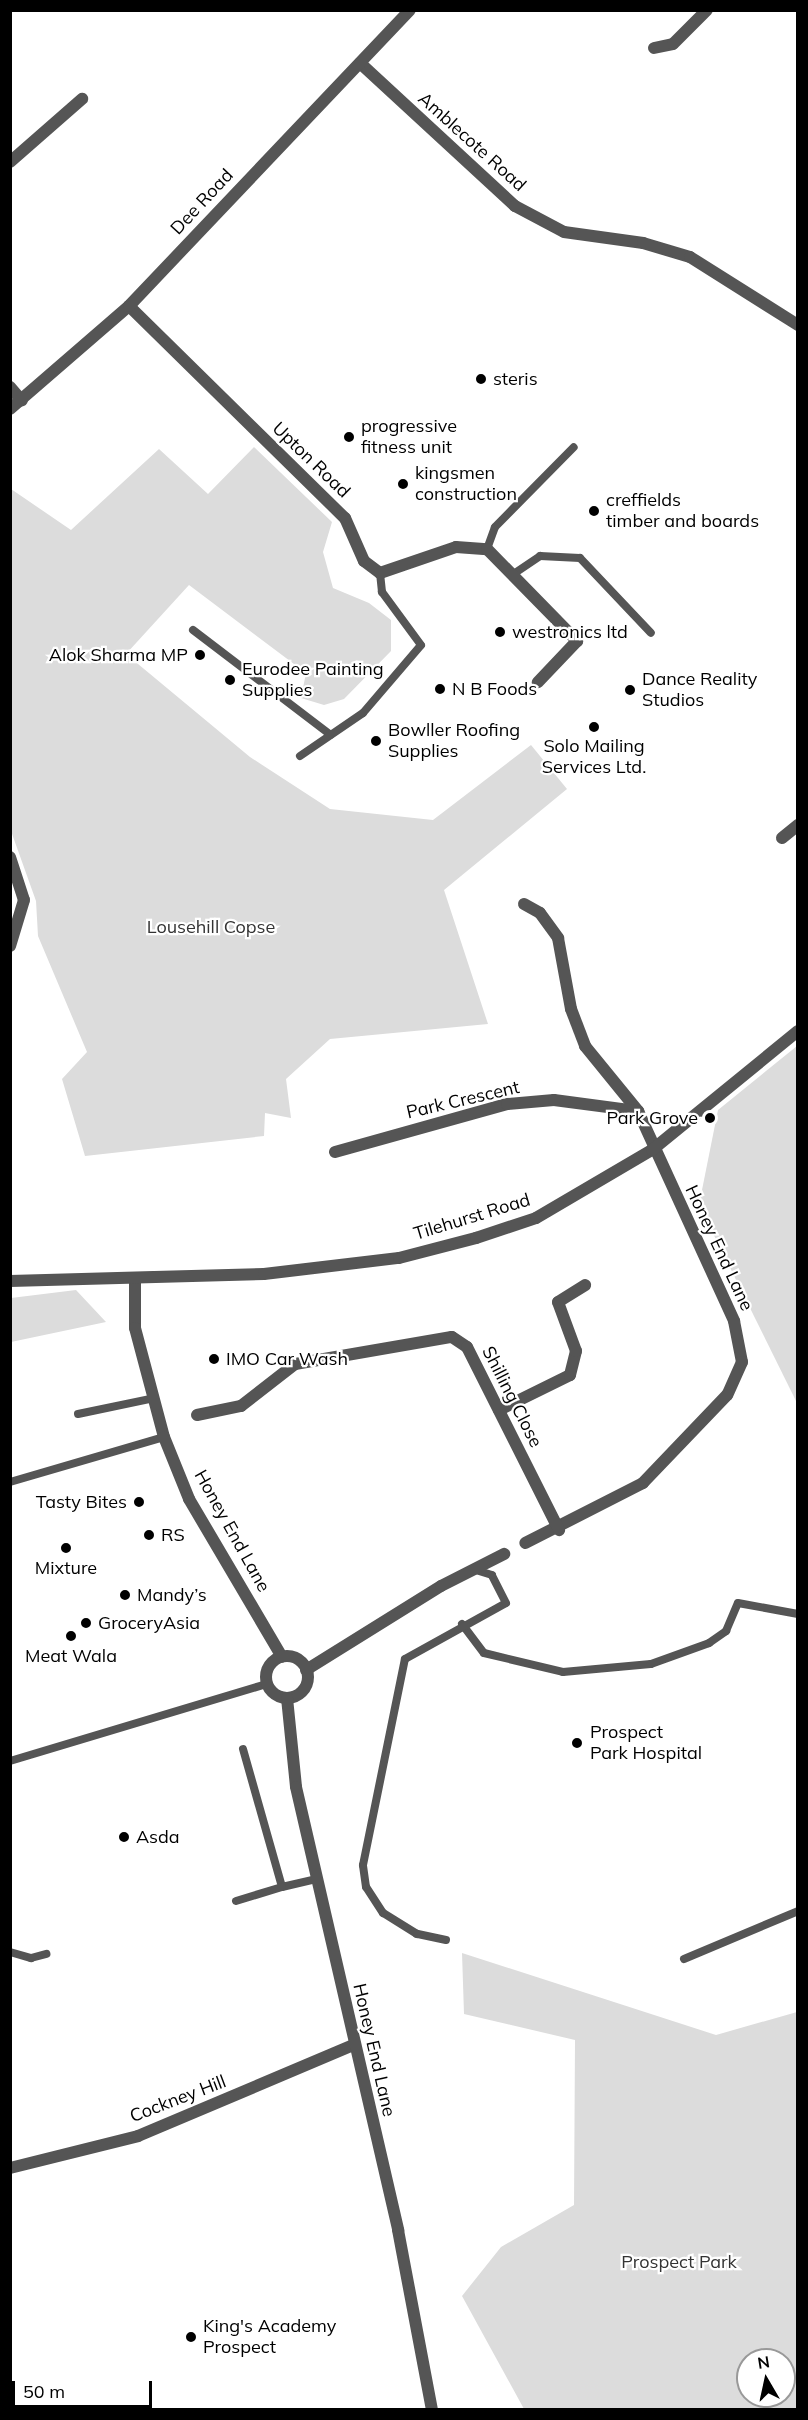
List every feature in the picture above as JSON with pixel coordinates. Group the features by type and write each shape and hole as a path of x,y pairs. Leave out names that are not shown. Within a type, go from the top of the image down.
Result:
{"street":[{"name":"Dee Road","path":"10,409 22,401 129,306 410,10"},
{"path":"654,48 673,44 707,10"},
{"name":"Amblecote Road","path":"360,63 515,206 564,232 643,243 690,257 798,325"},
{"path":"10,162 81,99"},
{"name":"Upton Road","path":"129,306 345,518 364,561 380,573"},
{"path":"10,387 22,401"},
{"path":"380,573 456,547 487,549 577,641 538,682"},
{"path":"782,838 798,825"},
{"path":"10,857 24,900 10,946"},
{"path":"524,904 540,913 558,938 571,1009 585,1046 638,1111 652,1150"},
{"name":"Tilehurst Road","path":"10,1281 264,1274 399,1258 536,1218 652,1150 798,1031"},
{"name":"Park Crescent","path":"335,1152 507,1104 554,1100 638,1111"},
{"name":"Honey End Lane","path":"525,1544 559,1530 643,1483 727,1395 742,1362 724,1294 652,1150"},
{"name":"Honey End Lane","path":"135,1278 135,1329 150,1399 164,1437 189,1499 282,1657"},
{"path":"499,1410 570,1375 576,1351 558,1302 585,1285"},
{"name":"Shilling Close","path":"197,1415 241,1406 295,1364 432,1337 452,1337 467,1347 559,1530"},
{"path":"306,1670 504,1554"},
{"path":"282,1657 299,1660 306,1670 304,1689 287,1698 274,1694 266,1684 270,1664 282,1657"},
{"name":"Honey End Lane","path":"287,1698 296,1787 353,2045 398,2230 432,2409"},
{"name":"Cockney Hill","path":"10,2168 138,2136 353,2045"}],"lane":[{"path":"487,549 495,527 574,447"},
{"path":"513,575 540,556 580,558 651,633"},
{"name":"Upton Road","path":"300,756 363,713 421,645 382,592 380,573"},
{"path":"193,630 332,735"},
{"path":"78,1414 150,1399"},
{"path":"10,1482 164,1437"},
{"path":"446,1941 417,1934 383,1913 366,1887 363,1864 405,1659 462,1624 506,1603 492,1575 476,1570"},
{"path":"462,1624 474,1645 497,1658 562,1672 651,1664 709,1643 726,1631 738,1603 798,1614"},
{"path":"10,1761 266,1684"},
{"path":"243,1749 282,1887"},
{"path":"236,1900 318,1879"},
{"path":"684,1959 798,1911"},
{"path":"10,1952 31,1958 46,1954"}],"green space":[{"name":"Lousehill Copse","path":"254,447 332,522 323,552 333,588 369,603 391,620 391,651 344,699 324,705 301,698 306,673 189,585 126,654 250,757 330,809 433,820 531,745 567,789 444,890 488,1024 330,1039 286,1079 291,1118 265,1113 264,1136 85,1156 62,1079 87,1052 38,936 36,901 11,831 11,489 71,530 159,449 208,494"},
{"path":"797,1046 797,1403 699,1205 718,1110"},
{"path":"76,1290 106,1322 11,1342 11,1298"},
{"name":"Prospect Park","path":"462,1953 716,2035 797,2012 797,2409 524,2409 462,2296 501,2247 574,2205 575,2040 464,2014"}],"place":[{"name":"steris","path":"481,379"},
{"name":"progressive fitness unit","path":"349,437"},
{"name":"kingsmen construction","path":"403,484"},
{"name":"creffields timber and boards","path":"594,511"},
{"name":"westronics ltd","path":"500,632"},
{"name":"Alok Sharma MP","path":"200,655"},
{"name":"Eurodee Painting Supplies","path":"230,680"},
{"name":"N B Foods","path":"440,689"},
{"name":"Dance Reality Studios","path":"630,690"},
{"name":"Solo Mailing Services Ltd.","path":"594,727"},
{"name":"Bowller Roofing Supplies","path":"376,741"},
{"name":"Park Grove","path":"710,1118"},
{"name":"IMO Car Wash","path":"214,1359"},
{"name":"Tasty Bites","path":"139,1502"},
{"name":"RS","path":"149,1535"},
{"name":"Mixture","path":"66,1548"},
{"name":"Mandy’s","path":"125,1595"},
{"name":"GroceryAsia","path":"86,1623"},
{"name":"Meat Wala","path":"71,1636"},
{"name":"Prospect Park Hospital","path":"577,1743"},
{"name":"Asda","path":"124,1837"},
{"name":"King's Academy Prospect","path":"191,2337"}]}
